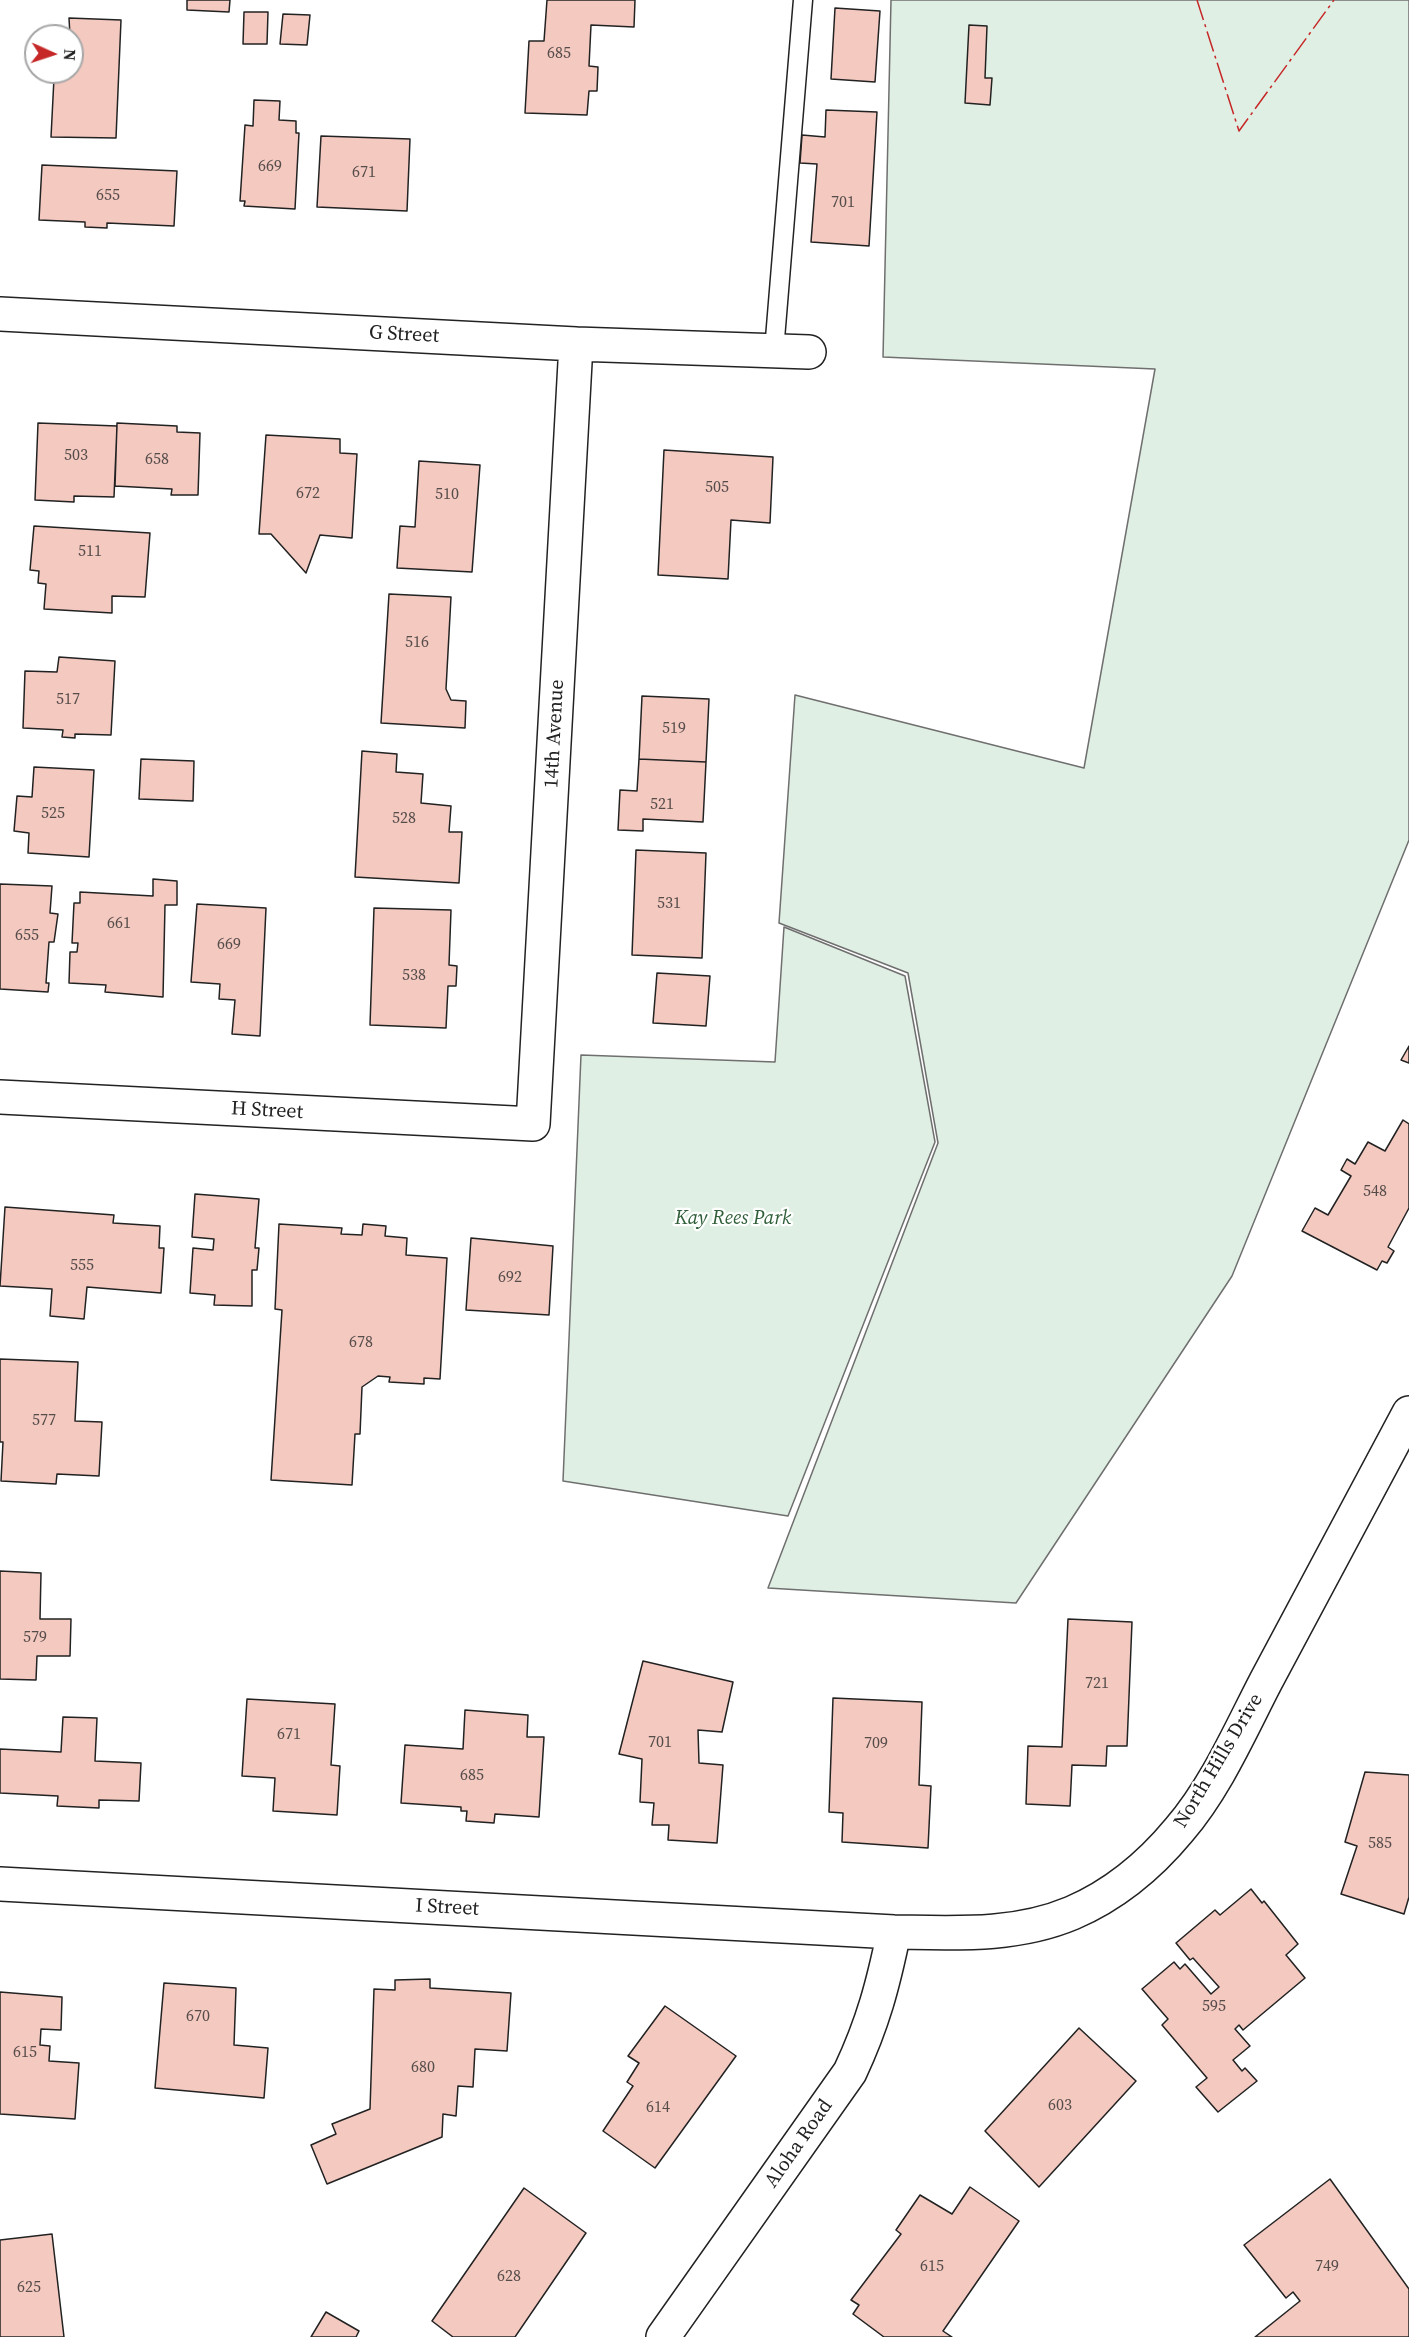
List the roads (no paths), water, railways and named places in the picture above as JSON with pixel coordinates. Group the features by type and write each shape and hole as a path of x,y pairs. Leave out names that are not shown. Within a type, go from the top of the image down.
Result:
{"street":[{"name":"G Street","path":"0,314 576,344 809,352"},
{"name":"14th Avenue","path":"533,1125 576,344"},
{"name":"H Street","path":"0,1097 533,1125"},
{"name":"North Hills Drive","path":"894,1932 975,1934 1025,1928 1073,1912 1116,1889 1149,1862 1181,1829 1217,1773 1409,1413"},
{"name":"I Street","path":"0,1884 894,1932"},
{"name":"Aloha Road","path":"663,2337 850,2072 869,2031 881,1997 894,1932"}],"lane":[{"path":"774,351 803,0"}],"park label":[{"name":"Kay Rees Park","path":"733,1219"}]}
